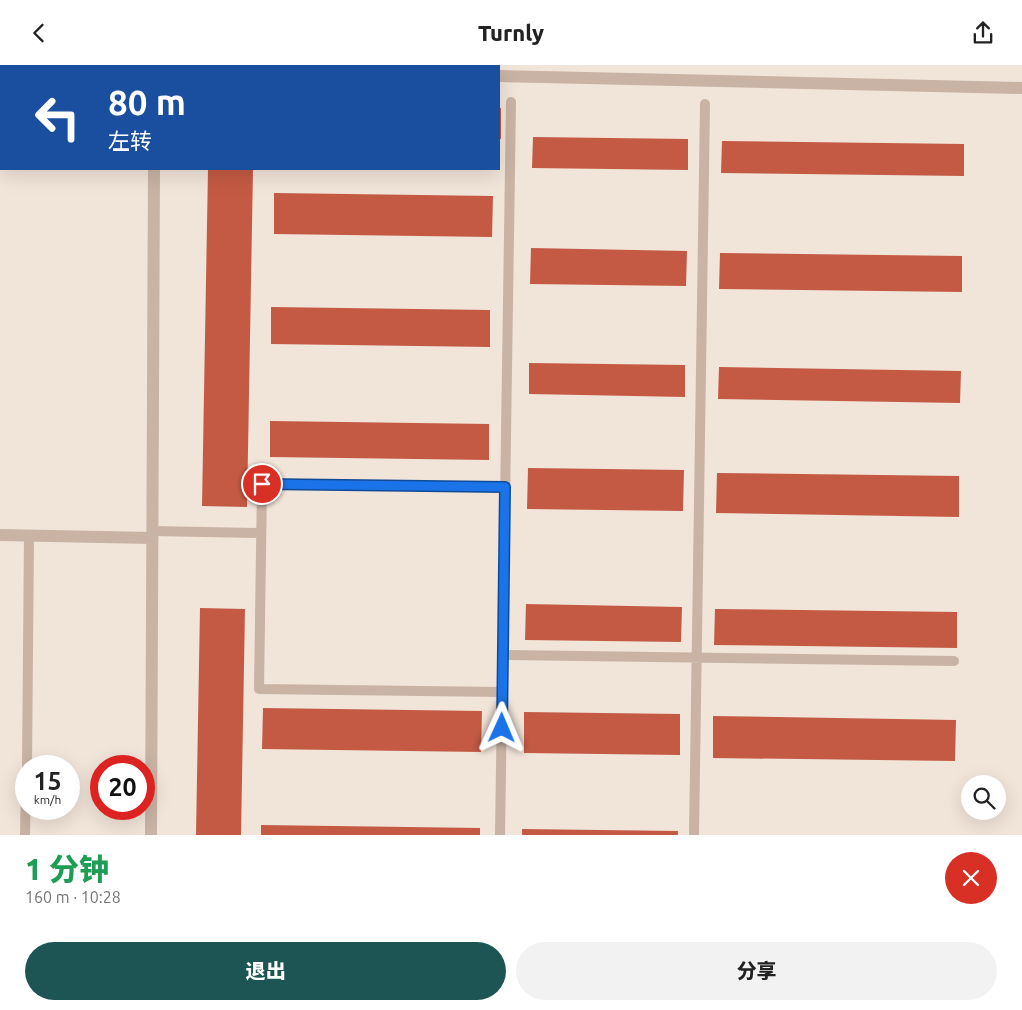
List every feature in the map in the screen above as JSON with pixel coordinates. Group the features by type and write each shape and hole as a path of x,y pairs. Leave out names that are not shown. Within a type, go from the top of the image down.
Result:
{"street":[{"path":"500,75 1022,88"},
{"path":"151,835 154,170"},
{"path":"0,535 152,535"}],"lane":[{"path":"500,835 511,102"},
{"path":"694,835 705,104"},
{"path":"502,692 259,689 261,533 262,484 505,487"},
{"path":"152,535 261,533"},
{"path":"26,755 30,536"},
{"path":"503,655 954,661"},
{"path":"25,820 25,835"}],"building":[{"path":"500,108 501,108 500,139"},
{"path":"533,137 688,139 688,170 532,168"},
{"path":"722,141 964,144 964,176 721,173"},
{"path":"208,170 253,170 247,507 202,506"},
{"path":"274,193 493,196 492,237 274,234"},
{"path":"531,248 687,251 686,286 530,284"},
{"path":"720,253 962,256 962,292 719,289"},
{"path":"271,307 490,310 490,347 271,344"},
{"path":"529,363 685,365 685,397 529,394"},
{"path":"719,367 961,371 960,403 718,399"},
{"path":"270,421 489,424 489,460 270,457"},
{"path":"528,468 684,470 683,511 527,509"},
{"path":"717,473 959,476 959,517 716,513"},
{"path":"526,604 682,607 681,642 525,640"},
{"path":"200,608 245,609 241,835 196,835"},
{"path":"715,609 957,612 957,648 714,645"},
{"path":"263,708 482,711 481,752 262,749"},
{"path":"524,712 680,714 680,755 524,753"},
{"path":"713,716 956,720 955,761 713,758"},
{"path":"261,825 480,828 480,835 261,835"},
{"path":"522,829 678,831 678,835 522,835"}],"route":[{"path":"262,484 505,487 502,728"}]}
